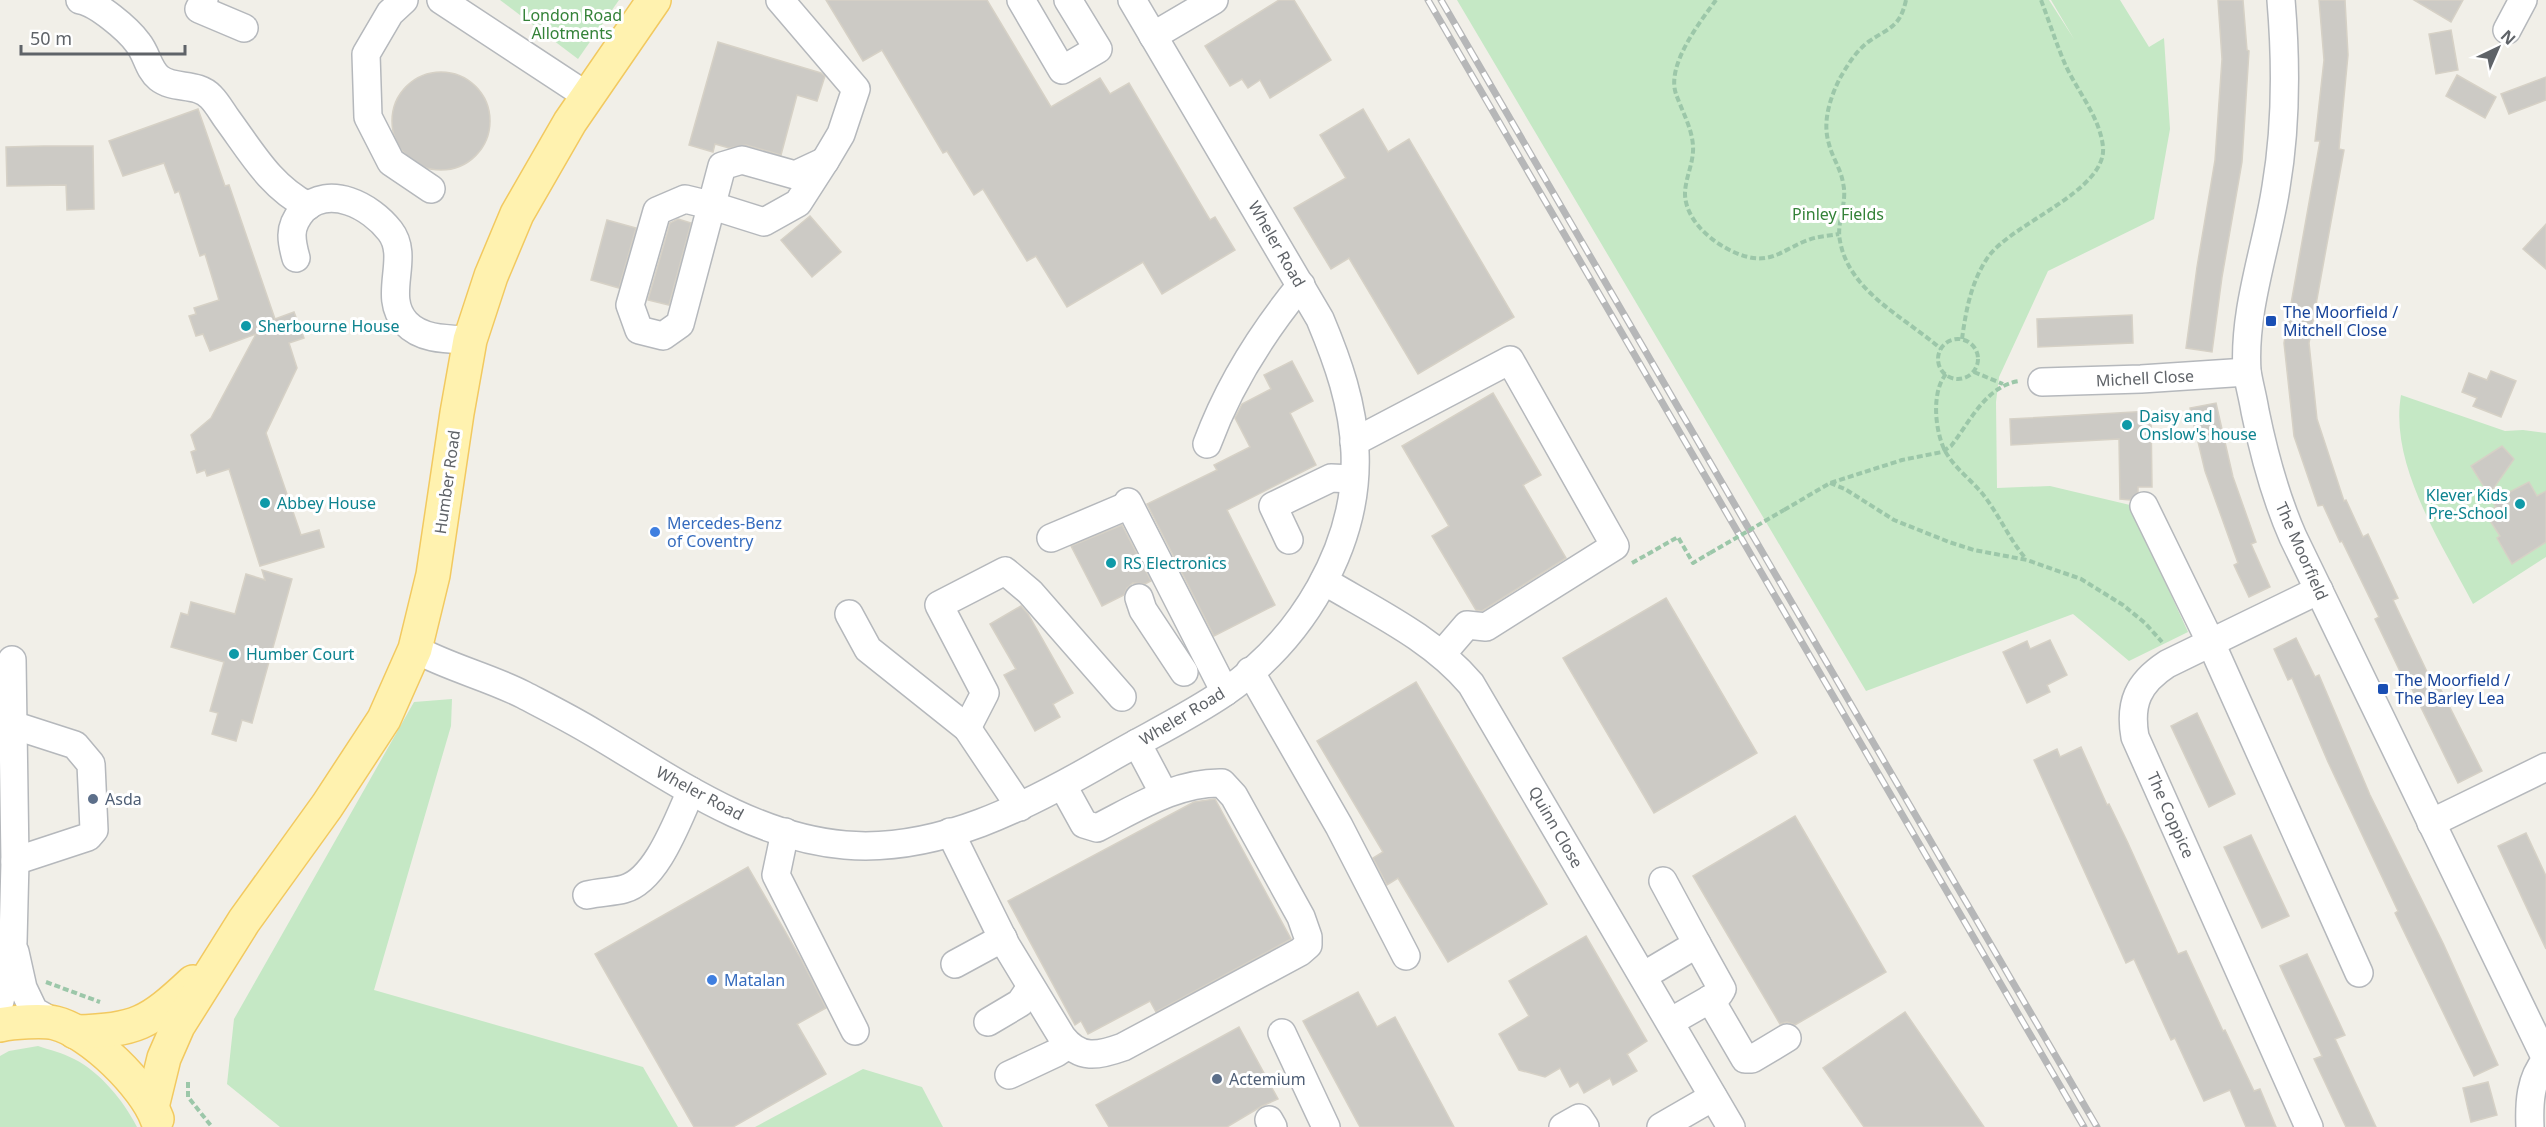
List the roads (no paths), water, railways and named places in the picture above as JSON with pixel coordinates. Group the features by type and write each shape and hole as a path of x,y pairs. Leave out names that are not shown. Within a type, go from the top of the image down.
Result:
{"main road":[{"name":"Humber Road","path":"156,1117 164,1058 178,1026 222,955 384,719 415,650 433,575 470,340 491,276 517,214 570,122 654,0"},
{"name":"Humber Road","path":"0,1025 115,1031 142,1022 164,1008 222,955"},
{"path":"65,1027 106,1053 134,1083 156,1117"}],"street":[{"path":"80,0 99,8 132,36 139,43 151,69 160,79 195,88 211,97 268,176 281,190 308,206"},
{"path":"404,0 390,13 366,54 368,117 391,162 431,189"},
{"path":"441,0 587,96"},
{"path":"780,0 856,89 841,134 825,161 798,203 764,222 710,205 685,199 657,211 630,305 639,330 663,336 680,324 710,205 722,166 742,160 795,175 825,161"},
{"path":"1021,0 1035,24 1062,70 1098,49 1069,1 1035,24"},
{"name":"Wheler Road","path":"415,650 436,661 516,691 744,818 785,832 845,845 895,844 950,832 1020,807 1063,786 1225,692 1250,671 1288,633 1324,581 1346,524 1353,478 1354,442 1342,371 1320,319 1301,285 1132,0"},
{"path":"1153,36 1214,0"},
{"name":"The Moorfield","path":"2281,0 2283,63 2281,153 2247,343 2247,372 2262,445 2281,510 2546,1059 2538,1069 2532,1087 2530,1127"},
{"path":"2507,30 2523,0"},
{"path":"196,3 244,28"},
{"path":"296,258 292,237 294,225 300,213 318,200 345,199 378,219 391,231 396,242 397,312 411,328 425,336 470,340"},
{"path":"1207,444 1218,414 1241,370 1269,324 1301,285"},
{"path":"1354,442 1510,360 1615,546 1486,627 1467,625 1442,654"},
{"name":"Michell Close","path":"2042,382 2141,379 2247,372"},
{"path":"1289,540 1273,506 1331,478 1353,478"},
{"path":"1051,538 1129,504 1225,692"},
{"path":"2144,506 2211,643 2359,973"},
{"path":"967,728 985,693 939,605 1005,571 1030,592 1122,697"},
{"name":"Quinn Close","path":"1324,581 1431,645 1471,684 1731,1127"},
{"name":"The Coppice","path":"2309,1127 2135,737 2132,720 2135,700 2152,673 2319,590"},
{"path":"1175,595 1141,604 1184,672"},
{"path":"849,614 868,649 967,728 1020,807"},
{"path":"12,660 9,742 14,942 23,988 34,1011 65,1027"},
{"path":"1250,671 1333,816 1406,956"},
{"path":"9,742 75,745 91,764 94,830 88,837 10,842"},
{"path":"1137,743 1164,794"},
{"path":"2431,824 2546,767"},
{"path":"950,832 1003,938 1031,987 1068,1045 1082,1053 1098,1056 1122,1047 1300,952 1308,945 1301,917 1234,796 1222,783 1194,785 1164,794 1097,828 1084,824 1063,786"},
{"path":"587,895 625,889 640,881 649,871 672,833 691,790"},
{"path":"785,832 776,875 855,1031"},
{"path":"1663,880 1722,989 1719,994 1670,1022"},
{"path":"955,964 1003,938"},
{"path":"0,1001 14,942"},
{"path":"1643,976 1697,944"},
{"path":"988,1022 1020,1003 1031,987"},
{"path":"1710,999 1745,1059 1752,1059 1787,1038"},
{"path":"1282,1033 1326,1127"},
{"path":"1009,1075 1068,1045"},
{"path":"1660,1127 1713,1097"},
{"path":"1563,1127 1579,1118 1585,1127"}],"railway":[{"path":"1428,0 2084,1127"},
{"path":"1441,0 2097,1127"}],"place":[{"name":"The Moorfield / Mitchell Close","path":"2271,321"},
{"name":"Sherbourne House","path":"246,326"},
{"name":"Daisy and Onslow's house","path":"2127,425"},
{"name":"Abbey House","path":"265,503"},
{"name":"Klever Kids Pre-School","path":"2520,504"},
{"name":"Mercedes-Benz of Coventry","path":"655,532"},
{"name":"RS Electronics","path":"1111,563"},
{"name":"Humber Court","path":"234,654"},
{"name":"The Moorfield / The Barley Lea","path":"2383,689"},
{"name":"Asda","path":"93,799"},
{"name":"Matalan","path":"712,980"},
{"name":"Actemium","path":"1217,1079"}],"park label":[{"name":"London Road Allotments","path":"572,24"},
{"name":"Pinley Fields","path":"1838,214"}]}
